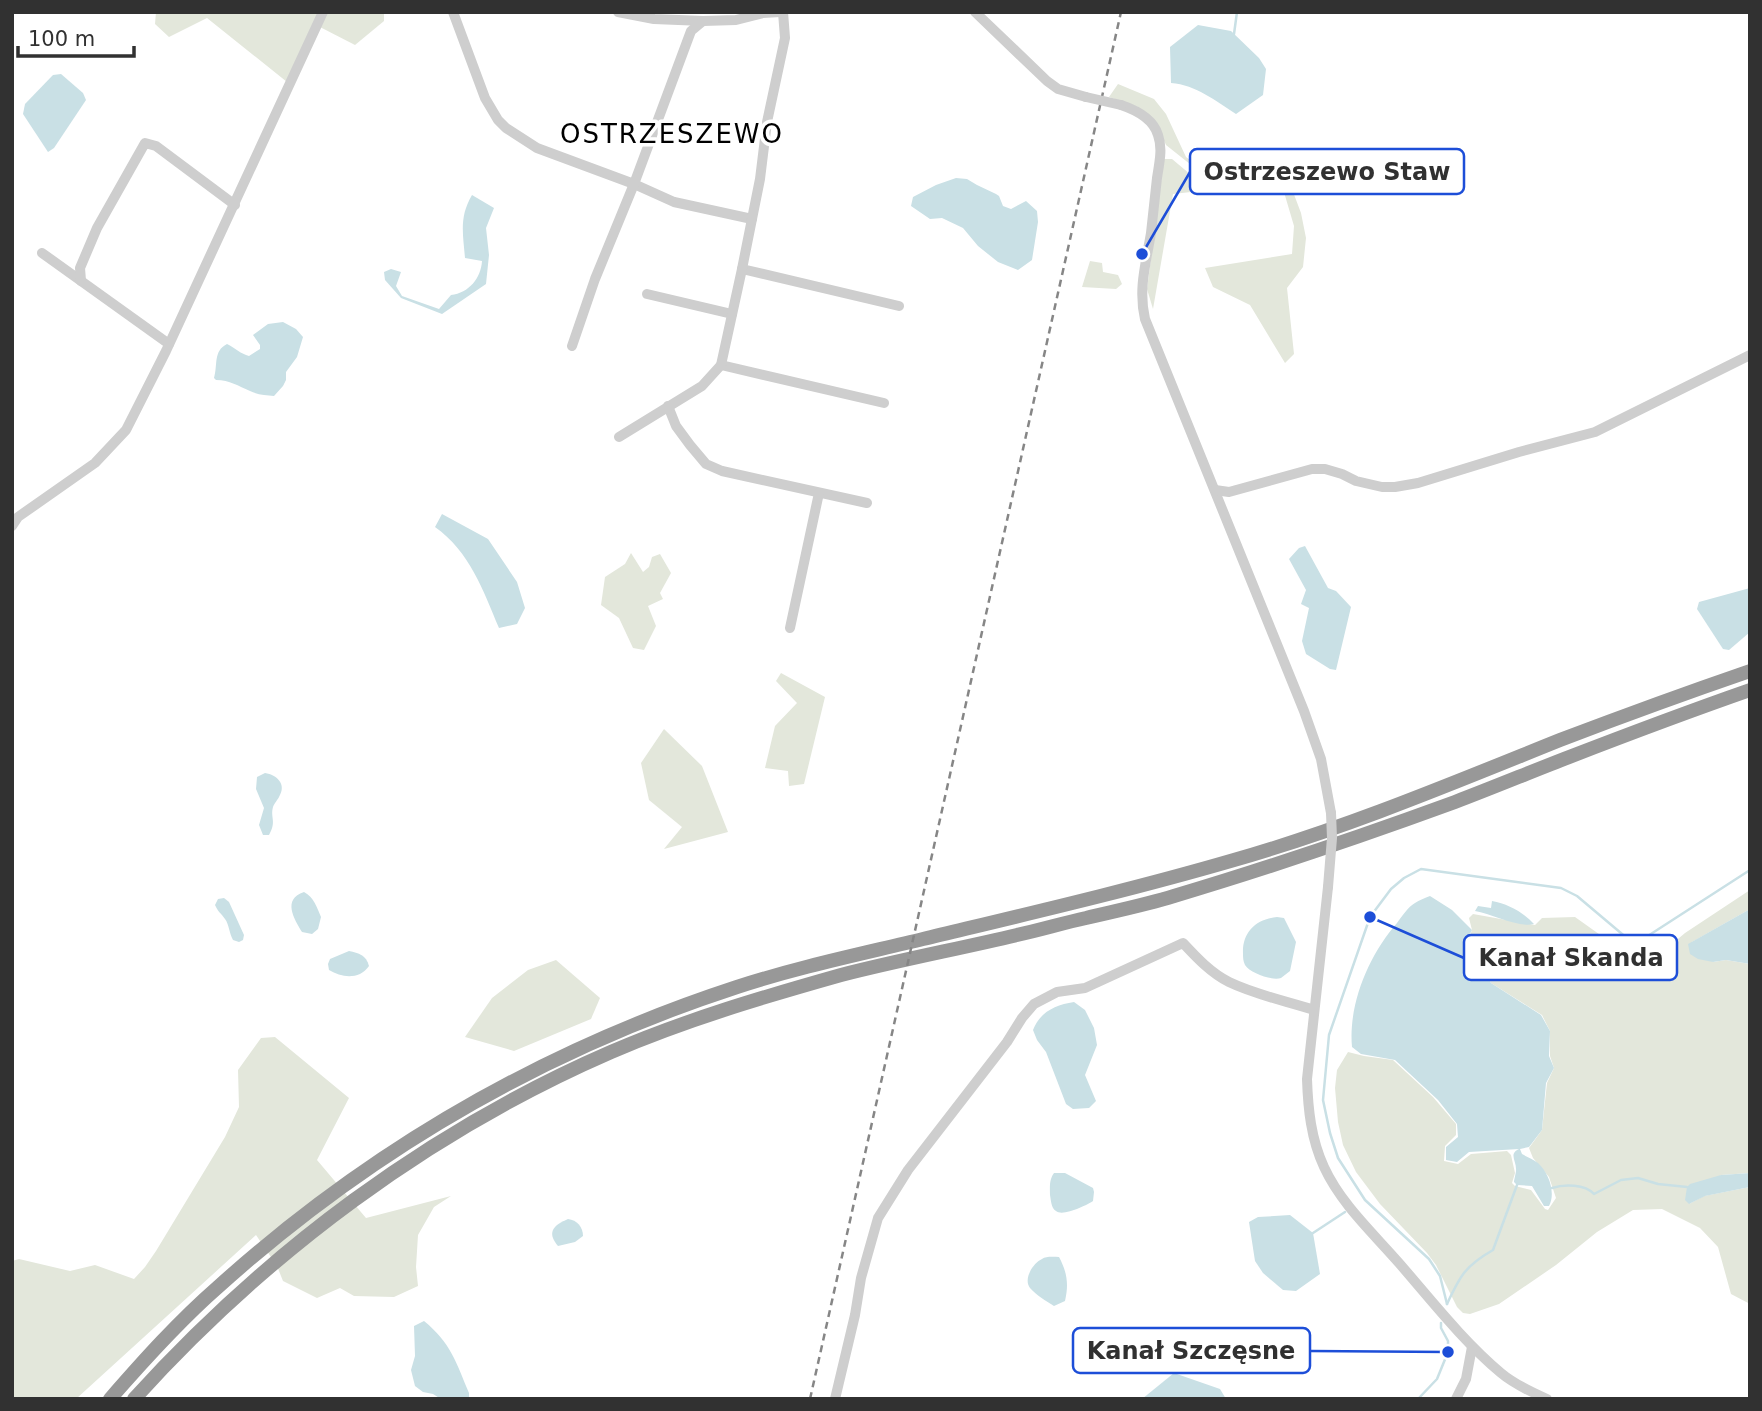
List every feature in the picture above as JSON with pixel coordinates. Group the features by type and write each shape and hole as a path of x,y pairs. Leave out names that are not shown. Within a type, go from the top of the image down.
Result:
{"highway":[{"path":"110,1399 173,1329 217,1287 325,1198 383,1157 483,1096 629,1026 788,971 1073,903 1311,836 1451,785 1597,726 1750,671"},
{"path":"134,1399 219,1312 335,1213 456,1132 534,1089 610,1052 687,1022 789,990 1168,898 1247,874 1459,800 1674,716 1750,690"}],"street":[{"path":"12,526 19,517 95,463 126,430 235,205 323,12"},
{"path":"453,12 485,98 506,128 537,148 674,202 752,219"},
{"path":"618,12 654,19 703,21 736,20 762,13 782,12 785,38 767,122 760,179 721,365 702,386 619,438"},
{"path":"975,12 1058,89 1121,105 1143,115 1158,134 1161,150 1142,284 1141,302 1145,320 1304,711 1321,759 1331,813 1328,887 1307,1079 1313,1135 1324,1168 1347,1204 1472,1347 1503,1375 1547,1399"},
{"path":"572,346 595,279 691,31 703,21"},
{"path":"82,281 80,268 97,228 145,143 156,146 235,205"},
{"path":"42,253 169,344"},
{"path":"742,270 899,306"},
{"path":"647,294 733,314"},
{"path":"1214,490 1229,492 1312,469 1325,469 1382,488 1418,482 1595,432 1750,355"},
{"path":"721,365 884,403"},
{"path":"668,406 676,426 706,464 722,471 867,503"},
{"path":"790,628 819,493"},
{"path":"835,1399 861,1278 878,1218 908,1170 1034,1004 1057,992 1084,988 1183,943 1204,965 1228,981 1314,1010"},
{"path":"1456,1399 1466,1378 1472,1347"}],"shaded area":[{"path":"156,12 319,12 287,82 207,18 169,37 155,24"},
{"path":"326,12 384,12 384,21 355,45 318,26"},
{"path":"1118,84 1154,99 1166,114 1186,157 1212,176 1243,151 1270,150 1281,160 1301,213 1306,238 1303,267 1287,288 1294,354 1285,363 1250,305 1213,287 1205,268 1292,254 1294,226 1281,182 1220,188 1166,145 1156,123 1138,107 1109,97"},
{"path":"1164,159 1172,159 1209,190 1173,194 1153,309 1147,289"},
{"path":"1090,261 1102,263 1103,272 1118,275 1122,284 1116,289 1082,287"},
{"path":"631,553 643,572 649,567 652,557 660,554 671,573 660,593 663,599 648,606 656,626 644,650 633,648 619,618 601,605 605,577 625,564"},
{"path":"781,673 825,697 804,784 789,786 788,771 765,768 775,726 797,703 776,681"},
{"path":"664,729 702,766 728,832 664,849 682,827 649,800 641,763"},
{"path":"1750,890 1750,909 1692,942 1713,962 1726,960 1750,964 1750,1173 1721,1175 1689,1204 1704,1196 1750,1187 1750,1304 1731,1294 1718,1247 1700,1228 1662,1209 1633,1210 1597,1232 1556,1265 1499,1304 1470,1314 1463,1313 1457,1307 1436,1265 1380,1204 1356,1172 1343,1145 1335,1088 1337,1070 1348,1052 1393,1060 1433,1097 1456,1124 1456,1135 1445,1146 1444,1161 1458,1164 1471,1154 1507,1151 1511,1155 1515,1173 1512,1183 1531,1190 1548,1210 1556,1198 1549,1177 1533,1158 1529,1148 1542,1130 1547,1083 1554,1068 1550,1056 1550,1031 1542,1015 1491,983 1468,940 1472,930 1469,918 1473,914 1535,925 1542,918 1575,917 1620,949 1641,958 1659,955 1685,933"},
{"path":"556,960 600,998 591,1019 514,1051 465,1037 492,998 528,970"},
{"path":"275,1037 349,1098 317,1160 366,1218 451,1196 434,1207 418,1235 418,1286 394,1297 354,1296 340,1288 317,1298 283,1281 277,1266 256,1235 76,1399 12,1399 12,1261 19,1259 70,1271 95,1265 134,1279 156,1251 225,1137 239,1107 238,1070 261,1038"}],"water":[{"path":"1198,25 1231,31 1259,58 1266,69 1263,95 1236,114 1197,90 1171,83 1170,47"},
{"path":"61,74 83,93 86,100 54,148 48,152 23,114 25,104 53,75"},
{"path":"956,178 967,179 996,194 1003,206 1011,209 1026,201 1037,211 1038,222 1032,260 1018,270 998,262 978,246 963,228 942,218 930,219 911,206 913,197"},
{"path":"472,195 494,208 486,228 489,255 486,284 442,314 401,298 385,280 384,272 391,269 401,272 396,286 402,296 439,309 451,295 473,284 482,261 465,258 463,233 465,211"},
{"path":"283,322 296,329 303,337 297,357 286,372 286,380 274,396 256,393 214,378 218,354 223,347 227,344 249,356 260,349 253,335 268,324"},
{"path":"442,514 488,539 517,582 525,608 517,624 499,628 481,586 466,560 458,548 435,527"},
{"path":"1305,546 1328,588 1336,591 1351,607 1336,670 1306,654 1302,641 1309,608 1301,604 1306,590 1289,559 1299,548"},
{"path":"1750,588 1750,632 1729,650 1723,649 1697,609 1699,602"},
{"path":"265,773 277,778 282,788 273,807 273,826 269,835 263,835 259,825 264,808 256,789 257,777"},
{"path":"304,892 313,900 321,917 318,929 312,934 302,932 292,910 293,899"},
{"path":"1430,896 1452,910 1472,930 1467,940 1491,983 1541,1015 1550,1031 1549,1056 1554,1068 1546,1083 1542,1130 1529,1147 1520,1149 1522,1154 1542,1167 1548,1178 1552,1195 1549,1206 1544,1206 1532,1186 1517,1185 1514,1182 1516,1167 1513,1156 1519,1149 1469,1152 1457,1162 1446,1160 1446,1147 1458,1137 1457,1124 1438,1100 1395,1060 1361,1054 1352,1047 1353,1014 1369,965 1408,909"},
{"path":"224,898 229,902 244,935 239,942 233,940 226,921 215,905 218,899"},
{"path":"1492,901 1515,909 1534,924 1513,922 1475,911 1478,906 1491,908"},
{"path":"1750,909 1750,964 1726,960 1713,962 1690,954 1688,944"},
{"path":"1269,918 1284,918 1296,942 1290,971 1277,979 1251,971 1243,961 1243,946 1252,928"},
{"path":"349,951 366,959 369,966 365,971 350,976 329,970 330,959"},
{"path":"1074,1002 1085,1010 1094,1028 1097,1045 1085,1075 1096,1101 1089,1108 1073,1109 1066,1104 1046,1052 1033,1030 1049,1010"},
{"path":"1054,1173 1065,1173 1093,1188 1093,1201 1069,1212 1056,1211 1050,1195"},
{"path":"1750,1173 1750,1187 1705,1196 1689,1204 1685,1200 1690,1184 1721,1175"},
{"path":"1290,1215 1313,1233 1320,1274 1296,1291 1283,1290 1263,1273 1255,1261 1249,1222 1258,1217"},
{"path":"568,1219 579,1224 583,1236 575,1242 558,1246 554,1241 553,1230"},
{"path":"1046,1257 1059,1257 1067,1289 1065,1301 1054,1306 1032,1291 1028,1280 1032,1268 1039,1261"},
{"path":"424,1321 441,1337 452,1354 469,1393 469,1399 441,1399 415,1386 411,1370 415,1356 414,1326"},
{"path":"1174,1373 1220,1389 1226,1399 1142,1399"}],"waterway":[{"path":"1234,34 1237,12"},
{"path":"1447,1304 1440,1276 1429,1259 1365,1200 1338,1158 1323,1100 1329,1035 1370,917 1391,889 1421,869 1561,888 1577,896 1628,939 1640,941 1750,870"},
{"path":"1552,1188 1574,1186 1585,1188 1594,1194 1621,1180 1638,1178 1658,1184 1687,1187"},
{"path":"1447,1304 1464,1273 1493,1250 1517,1185"},
{"path":"1313,1233 1345,1212"},
{"path":"1418,1399 1437,1379 1448,1352 1448,1341 1441,1323"}],"railway":[{"path":"810,1399 1121,12"}],"place":[{"name":"Ostrzeszewo Staw","path":"1142,254"},
{"name":"Kanał Skanda","path":"1370,917"},
{"name":"Kanał Szczęsne","path":"1448,1352"}],"district":[{"name":"OSTRZESZEWO","path":"672,134"}]}
